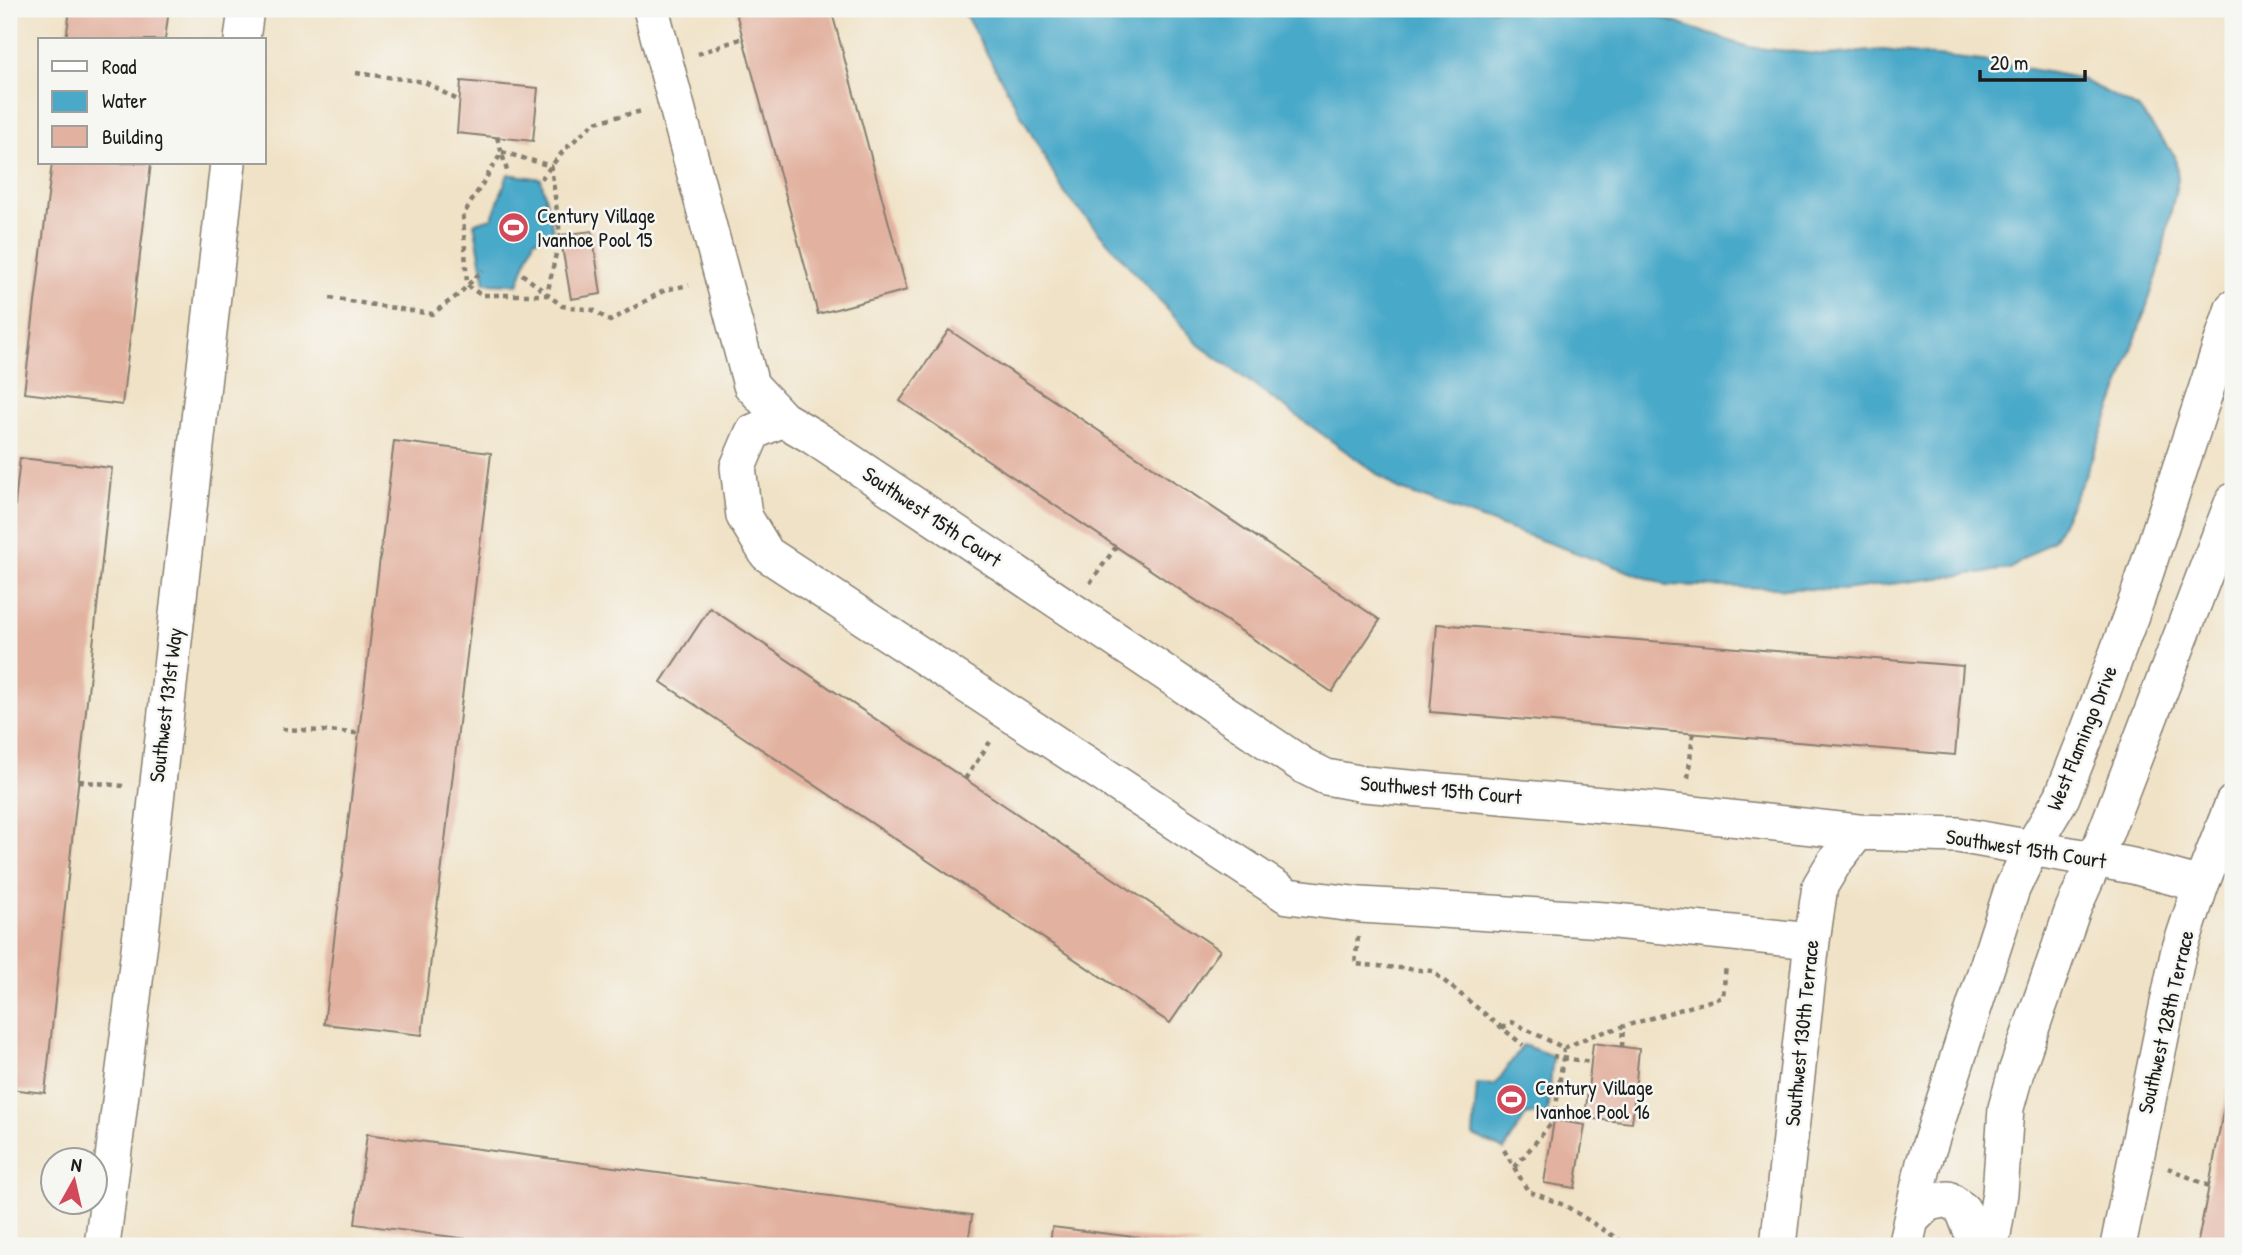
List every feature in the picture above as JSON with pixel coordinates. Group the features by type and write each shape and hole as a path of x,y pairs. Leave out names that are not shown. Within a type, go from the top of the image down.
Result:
{"street":[{"path":"242,38 246,9"},
{"name":"Southwest 15th Court","path":"651,9 751,385 783,419 1304,766 1326,777 1364,784 1685,813 1858,832 1958,835 2133,866 2201,885"},
{"name":"Southwest 131st Way","path":"102,1246 228,164"},
{"name":"West Flamingo Drive","path":"1909,1233 1924,1163 2012,889 2031,849 2062,797 2091,722 2137,599 2233,308"},
{"path":"783,419 753,432 738,467 744,516 767,554 1288,896 1361,905 1605,920 1812,941"},
{"path":"1976,1240 2000,1192 2006,1108 2016,1072 2073,909 2095,860 2233,501"},
{"name":"Southwest 128th Terrace","path":"2118,1246 2178,954 2233,803"},
{"name":"Southwest 130th Terrace","path":"1778,1246 1820,886 1858,832"},
{"path":"1909,1233 1928,1203 1948,1199 1964,1210 1976,1240"}],"path":[{"path":"666,66 743,38"},
{"path":"356,73 425,82 459,101"},
{"path":"541,178 564,150 596,122 677,102"},
{"path":"497,137 508,174"},
{"path":"502,152 551,166"},
{"path":"467,285 463,215 502,152"},
{"path":"547,295 561,235 551,166"},
{"path":"330,298 432,314 483,270"},
{"path":"522,274 562,306 593,310 610,321 665,290 724,278"},
{"path":"467,285 481,295 547,295"},
{"path":"965,779 1010,714"},
{"path":"282,729 359,733"},
{"path":"1685,813 1693,733"},
{"path":"79,780 156,790"},
{"path":"1361,905 1355,964 1432,971 1523,1045"},
{"path":"1564,1048 1591,1036 1723,997 1728,933"},
{"path":"1502,1028 1512,1022 1564,1048"},
{"path":"1622,1047 1623,1026"},
{"path":"1515,1167 1554,1120 1564,1048"},
{"path":"1553,1056 1591,1062"},
{"path":"1504,1150 1528,1191 1566,1206 1629,1246"}],"water":[{"path":"962,9 1635,9 1748,47 1827,55 1883,50 1991,62 2079,78 2139,109 2175,156 2178,179 2158,273 2115,399 2085,476 2054,539 2010,569 1843,590 1666,585 1398,489 1199,345 1065,194"},
{"name":"Century Village Ivanhoe Pool 15","path":"508,174 541,179 554,233 534,240 518,284 485,283 474,223 492,218"},
{"name":"Century Village Ivanhoe Pool 16","path":"1523,1045 1553,1056 1547,1115 1527,1114 1504,1150 1473,1136 1477,1084 1495,1085"}],"building":[{"path":"70,9 169,9 165,38 66,38"},
{"path":"735,9 831,9 907,290 818,314"},
{"path":"461,81 538,88 533,141 457,133"},
{"path":"52,164 151,164 122,405 24,393"},
{"path":"592,231 601,294 571,299 560,235"},
{"path":"949,330 1380,620 1332,692 900,401"},
{"path":"394,441 491,453 422,1035 324,1024"},
{"path":"20,458 112,468 45,1093 9,1089 9,560"},
{"path":"710,608 1220,950 1170,1023 661,682"},
{"path":"1437,624 1963,666 1955,755 1430,712"},
{"path":"1593,1043 1639,1049 1632,1123 1585,1118"},
{"path":"2232,1064 2233,1246 2197,1246 2209,1186"},
{"path":"1554,1120 1585,1125 1575,1188 1544,1183"},
{"path":"367,1134 972,1215 968,1246 519,1246 355,1224"},
{"path":"1052,1227 1199,1245 1199,1246 1050,1246"}],"place":[{"name":"Century Village Ivanhoe Pool 15","path":"514,228"},
{"name":"Century Village Ivanhoe Pool 16","path":"1512,1100"}]}
